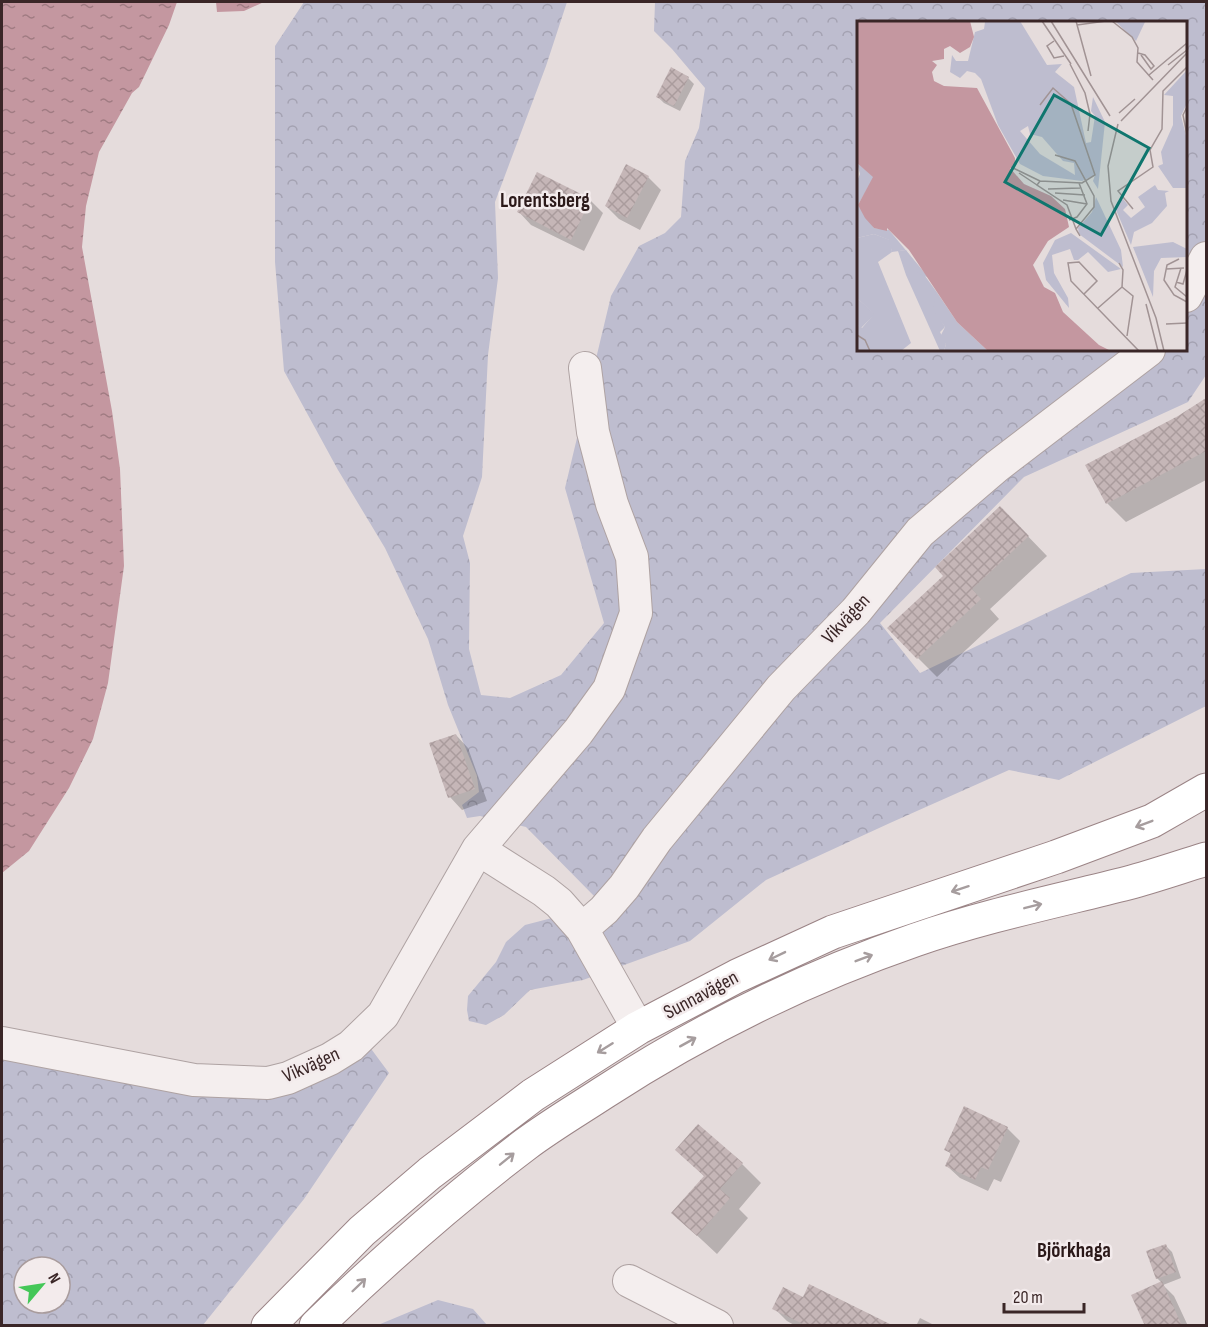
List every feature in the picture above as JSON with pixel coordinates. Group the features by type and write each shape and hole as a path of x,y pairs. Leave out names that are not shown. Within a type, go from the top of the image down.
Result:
{"highway":[{"name":"Sunnavägen","path":"268,1326 362,1231 430,1173 533,1095 638,1028 747,971 833,932 1056,857 1144,824 1206,790"},
{"name":"Sunnavägen","path":"316,1326 421,1228 527,1143 651,1062 731,1018 850,964 916,939 976,921 1131,882 1206,859"}],"street":[{"path":"1187,292 1206,258"},
{"name":"Vikvägen","path":"582,929 624,887 657,839 781,688 856,611 920,532 996,467 1148,351"},
{"name":"Vikvägen","path":"2,1043 194,1080 268,1083 308,1071 351,1046 383,1015 478,849 578,732 609,689 636,614 632,557 612,504 593,432 585,368"},
{"path":"478,849 559,903 582,929 638,1028"},
{"path":"629,1281 717,1326"}],"green space":[{"path":"304,2 567,2 546,66 495,202 498,278 488,355 482,477 463,536 470,563 469,649 481,695 510,698 561,675 604,623 565,488 611,296 639,246 665,233 681,217 685,161 699,128 705,88 654,31 655,2 1206,2 1206,375 1188,402 1024,477 880,623 920,673 1131,573 1206,569 1206,706 1059,780 1009,770 766,880 690,941 583,980 530,990 504,1015 486,1025 469,1021 468,996 496,962 506,942 525,925 552,918 568,931 596,898 526,827 480,816 467,818 462,805 479,792 477,776 448,705 428,639 385,548 338,470 284,371 275,262 275,46"},
{"path":"369,1046 389,1073 304,1199 203,1325 2,1325 2,1053 193,1092"},
{"path":"438,1300 473,1309 487,1325 378,1325"}],"water":[{"path":"2,2 177,2 169,25 139,87 132,93 99,152 86,206 82,247 112,411 120,469 124,566 108,683 93,739 69,788 29,851 2,873"},
{"path":"216,2 264,2 244,11 217,12"}],"building":[{"path":"671,67 689,77 674,106 656,97"},
{"path":"626,164 649,176 627,218 605,206"},
{"path":"537,172 591,199 571,240 517,212"},
{"path":"1206,398 1206,451 1106,504 1085,465 1178,416"},
{"path":"1000,506 1029,536 972,589 981,599 917,659 887,628 943,576 935,567"},
{"path":"456,734 475,789 448,798 429,743"},
{"path":"964,1106 1008,1127 988,1170 981,1167 975,1180 945,1166 951,1153 944,1150"},
{"path":"698,1124 743,1163 720,1189 730,1198 697,1236 671,1213 704,1176 675,1150"},
{"path":"1166,1244 1176,1272 1156,1279 1146,1251"},
{"path":"1162,1281 1182,1326 1145,1326 1131,1295"},
{"path":"809,1284 894,1326 807,1326 772,1309 783,1287 803,1297"}],"district":[{"name":"Lorentsberg","path":"545,200"},
{"name":"Björkhaga","path":"1074,1250"}]}
